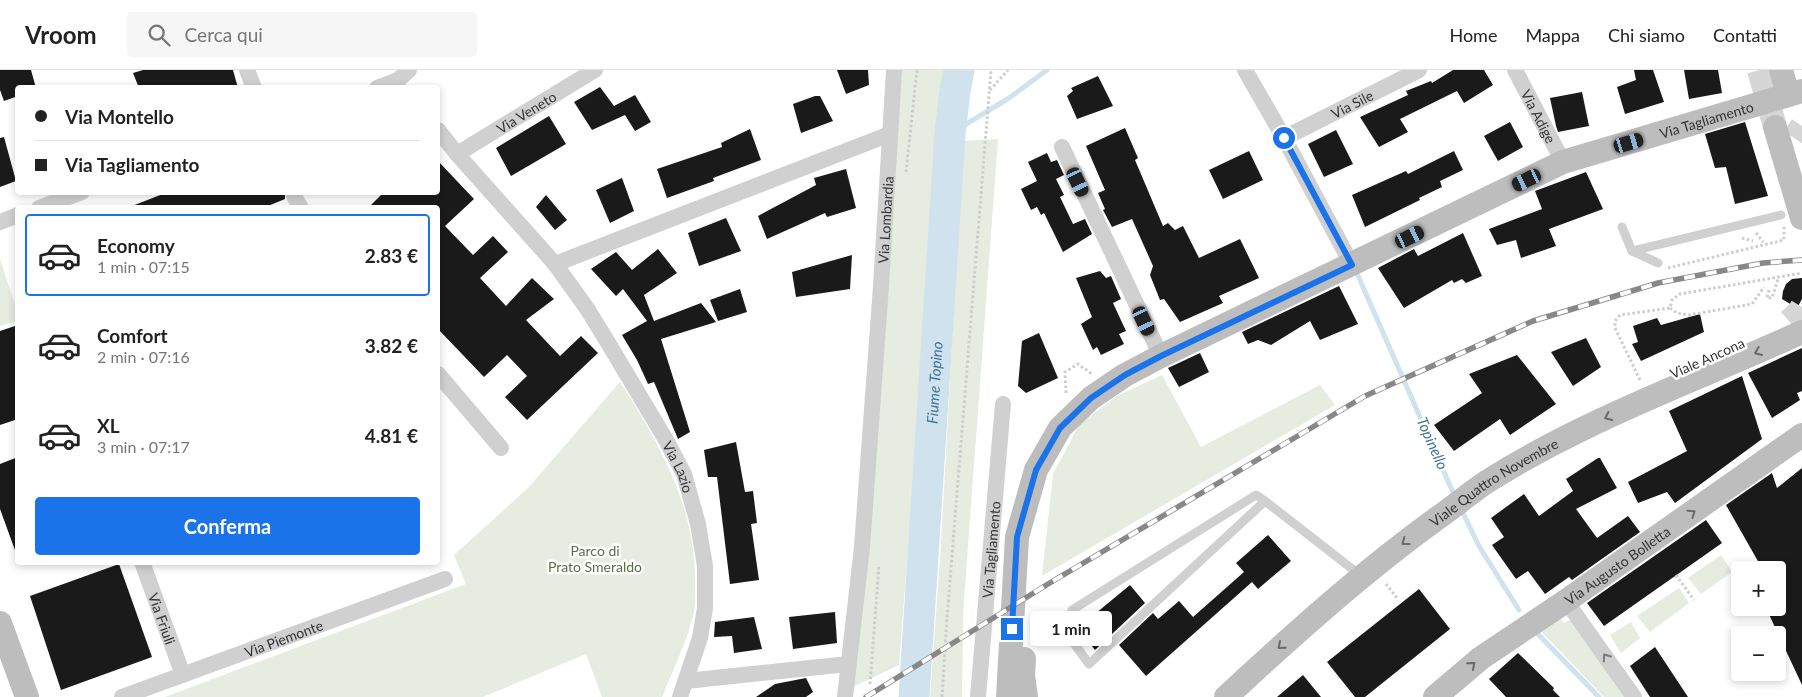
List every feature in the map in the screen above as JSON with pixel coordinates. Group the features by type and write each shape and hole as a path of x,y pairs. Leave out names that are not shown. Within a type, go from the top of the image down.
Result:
{"main road":[{"path":"1781,70 1795,93"},
{"name":"Via Tagliamento","path":"1021,696 1017,537 1036,470 1060,428 1091,398 1125,375 1161,356 1563,162 1795,93"},
{"path":"1784,132 1790,150 1789,219"},
{"name":"Viale Ancona","path":"1632,406 1661,378 1794,334"},
{"name":"Viale Quattro Novembre","path":"1226,697 1279,648 1362,577 1444,513 1488,482 1567,436 1632,406"},
{"name":"Via Augusto Bolletta","path":"1435,697 1481,658 1802,435"},
{"path":"0,623 4,648 27,697"}],"street":[{"path":"247,70 253,85"},
{"name":"Via Veneto","path":"457,154 595,70"},
{"path":"555,264 890,134 894,70"},
{"path":"1245,70 1352,265"},
{"name":"Via Sile","path":"1284,138 1419,70"},
{"name":"Via Adige","path":"1515,70 1563,162"},
{"path":"383,85 400,77"},
{"name":"Via Lazio","path":"440,133 555,264 610,346 684,474 698,524 705,566 706,608 700,638 680,697"},
{"name":"Via Lombardia","path":"848,664 862,547 890,134"},
{"path":"1062,148 1161,356"},
{"path":"47,205 74,195"},
{"path":"0,222 15,216"},
{"path":"440,376 501,448"},
{"name":"Via Tagliamento","path":"978,697 1003,404"},
{"name":"Via Friuli","path":"143,565 183,675"},
{"name":"Via Piemonte","path":"122,697 445,579"},
{"path":"1566,600 1634,697"},
{"path":"686,681 848,664 845,697"}],"lane":[{"path":"1632,251 1789,219"},
{"path":"1622,227 1632,251 1658,263"},
{"path":"1265,501 1089,664 1068,635 1072,610 1256,495 1265,501 1362,577"}],"path":[{"path":"942,697 991,70"},
{"path":"989,91 1008,70"},
{"path":"1658,263 1661,267 1669,269 1784,240 1789,219"},
{"path":"1735,240 1744,238 1753,242"},
{"path":"1670,308 1672,300 1680,294 1802,273"},
{"path":"1769,290 1767,298 1772,298 1779,276"},
{"path":"1640,381 1615,328 1615,321 1620,315 1670,308 1676,313 1689,314 1752,304 1764,287"},
{"path":"1676,574 1694,600"},
{"path":"1385,583 1397,598"}],"green space":[{"path":"898,70 947,70 928,241 917,434 899,665 851,688"},
{"path":"998,139 963,614 962,697 930,697 941,544 963,141"},
{"path":"0,259 15,305 15,322 0,326"},
{"path":"1162,375 1201,447 1320,385 1335,405 1042,576 1053,474 1079,425 1117,396"},
{"name":"Parco di Prato Smeraldo","path":"620,382 649,429 673,479 683,504 690,530 694,557 694,612 684,644 662,697 602,697 586,654 483,697 165,697 466,584 454,555 528,488"},
{"path":"1721,555 1731,570 1731,573 1701,594 1688,578"},
{"path":"1679,588 1689,603 1650,632 1637,616"},
{"path":"1558,616 1564,623 1573,618 1629,697 1604,697 1538,628"},
{"path":"1631,622 1640,638 1621,653 1610,635"}],"building":[{"path":"0,70 31,70 35,85 15,85 15,97 4,101 0,90"},
{"path":"143,70 233,70 237,85 138,85 133,73"},
{"path":"837,70 868,70 869,85 846,94"},
{"path":"1453,70 1484,70 1493,85 1464,103 1457,91 1400,119 1408,132 1379,147 1360,117 1408,95 1406,91 1431,81 1432,83"},
{"path":"1634,70 1653,70 1664,102 1625,114 1617,87 1636,80"},
{"path":"1684,70 1718,70 1722,93 1689,99"},
{"path":"1098,76 1113,106 1077,119 1067,96 1073,91 1071,88"},
{"path":"600,87 614,106 635,95 651,122 635,131 625,115 592,130 574,102"},
{"path":"1582,92 1589,126 1558,132 1550,98"},
{"path":"820,96 833,121 801,133 793,104"},
{"path":"549,116 566,144 511,176 496,148"},
{"path":"1510,122 1523,147 1498,161 1484,136"},
{"path":"1745,122 1768,196 1735,204 1726,167 1715,168 1705,134"},
{"path":"1125,128 1138,158 1135,160 1163,226 1168,223 1175,230 1183,226 1199,258 1240,239 1259,278 1219,296 1223,303 1180,322 1164,299 1160,300 1150,275 1153,266 1132,219 1112,227 1103,210 1105,209 1098,193 1105,190 1086,146"},
{"path":"750,129 761,160 713,178 714,181 667,198 657,169 722,147 721,143"},
{"path":"1336,130 1353,164 1324,177 1308,144"},
{"path":"4,137 15,181 0,187 0,138"},
{"path":"1249,151 1263,180 1223,199 1209,170"},
{"path":"1454,151 1463,170 1440,181 1442,187 1419,198 1420,200 1365,227 1352,195 1406,171 1408,174"},
{"path":"1047,153 1051,162 1057,160 1064,175 1056,179 1064,195 1060,197 1073,224 1085,219 1092,234 1063,252 1044,213 1041,215 1037,207 1031,210 1021,189 1037,181 1028,162"},
{"path":"440,163 474,199 445,226 473,255 493,236 508,252 480,278 506,306 532,278 554,299 526,320 560,356 581,336 598,353 527,420 505,397 527,376 507,355 484,377 440,331 440,205 371,205 381,195 440,195"},
{"path":"846,169 856,208 827,217 825,213 767,239 758,216 816,185 814,178"},
{"path":"1586,172 1603,209 1549,229 1556,246 1521,258 1516,240 1497,245 1489,229 1542,209 1535,191"},
{"path":"622,178 634,211 610,223 596,190"},
{"path":"160,195 285,195 285,199 270,205 135,205"},
{"path":"546,195 567,220 555,230 536,207"},
{"path":"726,218 741,251 699,266 688,233"},
{"path":"1463,233 1482,276 1466,283 1462,279 1454,283 1452,280 1404,308 1378,268 1414,249 1418,256"},
{"path":"658,249 677,273 644,295 654,321 701,303 716,322 661,339 690,432 678,439 654,382 648,384 637,360 622,335 647,321 623,289 616,296 591,269 616,252 632,270"},
{"path":"852,255 850,289 796,297 792,272"},
{"path":"1100,271 1106,278 1111,276 1121,299 1113,303 1126,331 1119,334 1124,344 1101,355 1097,347 1093,350 1081,324 1092,317 1076,278"},
{"path":"1802,278 1802,299 1797,308 1782,299 1783,291 1786,284 1792,279"},
{"path":"1339,286 1358,324 1320,340 1310,321 1271,345 1258,340 1248,344 1242,332"},
{"path":"740,289 747,312 718,321 710,300"},
{"path":"1700,314 1704,332 1641,361 1632,344 1638,342 1633,326 1657,318 1661,325"},
{"path":"15,326 15,420 0,425 0,331"},
{"path":"1039,333 1058,378 1026,393 1018,386 1022,341"},
{"path":"1586,338 1601,367 1573,386 1551,352"},
{"path":"1802,348 1802,391 1797,393 1800,400 1772,418 1748,373"},
{"path":"1200,353 1209,372 1179,387 1168,368"},
{"path":"1517,355 1556,404 1510,435 1500,419 1454,451 1434,425 1482,393 1469,374"},
{"path":"1742,376 1762,439 1675,503 1667,492 1638,503 1628,482 1687,451 1669,411"},
{"path":"736,442 745,492 753,491 757,523 751,524 759,580 730,584 717,477 708,477 704,450"},
{"path":"15,458 15,550 0,509 0,464"},
{"path":"1600,458 1617,488 1576,509 1597,538 1628,516 1640,532 1572,580 1569,577 1545,594 1528,571 1516,579 1492,545 1504,537 1491,518 1524,494 1539,516 1573,491 1566,479"},
{"path":"1802,468 1802,685 1786,651 1786,626 1774,626 1770,616 1786,616 1786,561 1758,561 1726,505 1772,473 1777,488"},
{"path":"1706,520 1722,543 1604,626 1587,603"},
{"path":"1268,535 1291,561 1258,589 1252,582 1146,676 1119,645 1153,613 1158,619 1179,601 1193,617 1244,572 1236,563"},
{"path":"119,565 152,657 61,690 30,596"},
{"path":"1130,585 1145,603 1095,650 1078,628"},
{"path":"1419,589 1450,629 1365,697 1355,697 1327,662"},
{"path":"835,612 837,643 793,649 789,617"},
{"path":"754,617 762,649 734,653 732,636 714,637 715,622"},
{"path":"1655,647 1688,697 1650,697 1630,666"},
{"path":"1518,653 1554,688 1553,690 1560,697 1506,697 1489,679"},
{"path":"1303,675 1321,697 1277,697"},
{"path":"806,678 813,692 806,697 756,697 775,684"}],"waterway":[{"name":"Fiume Topino","path":"914,697 950,134 959,70"},
{"path":"950,134 1009,98 1047,70"},
{"name":"Topinello","path":"1356,271 1455,497"},
{"name":"Topinello","path":"1461,509 1479,546 1519,610"},
{"name":"Topinello","path":"1535,631 1599,697"}],"tunnel":[{"path":"1759,70 1775,127"},
{"path":"1794,138 1802,126"},
{"path":"1789,321 1802,307"}],"railway":[{"path":"866,697 1048,584 1365,396 1533,321 1658,283 1763,263 1802,260"}],"route":[{"path":"1012,629 1017,537 1029,489 1036,470 1060,428 1091,398 1125,375 1352,265 1284,138"}]}
